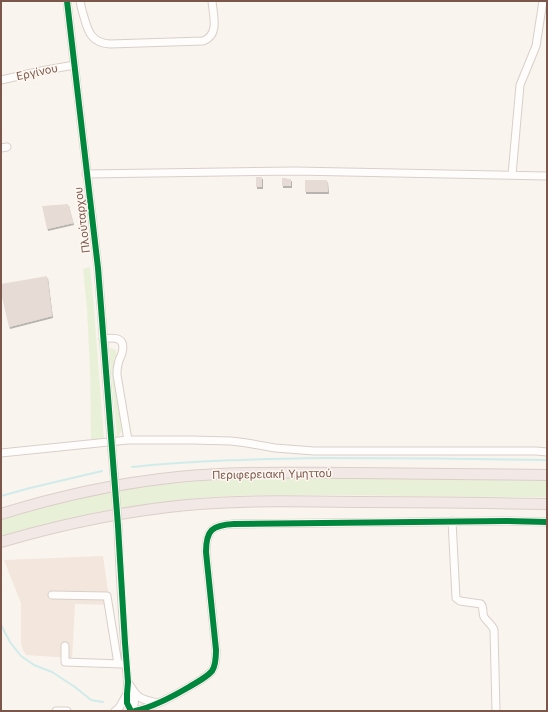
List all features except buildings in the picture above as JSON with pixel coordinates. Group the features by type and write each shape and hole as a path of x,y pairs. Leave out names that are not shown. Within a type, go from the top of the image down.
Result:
{"highway":[{"name":"Περιφερειακή Υμηττού","path":"1,514 52,499 97,489 148,481 201,476 302,473 547,475"},
{"path":"1,542 44,530 108,517 158,509 215,503 280,501 547,504"}],"street":[{"name":"Πλούταρχου","path":"67,1 98,268 118,526 126,665 130,693"},
{"path":"80,1 86,27 95,40 104,44 203,41 211,37 213,32 212,1"},
{"path":"512,175 520,85 536,46 543,1"},
{"name":"Εργίνου","path":"1,80 74,65"},
{"path":"86,174 295,171 547,176"},
{"path":"103,339 114,337 121,340 123,343 123,352 118,365 117,375 128,440"},
{"path":"1,453 128,440 231,441 275,448 314,451 450,450 547,452"},
{"path":"452,521 456,598 458,600 479,604 482,606 484,616 493,626 494,630 496,711"},
{"path":"135,711 158,703 178,693 206,676 215,664 216,650 206,552 206,542 208,536 214,528 226,524 452,521 547,522"},
{"path":"52,595 107,596 118,664"},
{"path":"65,646 65,662 126,665"},
{"path":"130,693 146,701 158,703"},
{"path":"115,711 130,693"},
{"path":"130,693 127,703 131,711"},
{"path":"56,711 67,711"}],"shaded area":[{"path":"103,556 110,605 75,604 72,658 26,655 21,643 21,603 4,560"}],"green space":[{"path":"90,267 104,440 91,442 90,370 83,269"},
{"path":"109,348 114,349 117,355 114,366 114,375 122,429 117,437"},
{"path":"260,477 547,480 547,497 291,495 197,498 133,506 89,514 45,524 1,537 1,518 72,499 157,485"}],"waterway":[{"path":"132,467 205,461 302,458 547,460"},
{"path":"1,496 102,471"},
{"path":"1,625 10,642 21,656 34,665 52,672 75,687 91,700 103,702"}],"cycle path":[{"path":"67,1 98,268 118,526 128,682 127,703 131,711"},
{"path":"135,711 156,704 176,694 204,678 213,669 216,661 216,650 206,545 207,538 215,527 234,524 505,521 547,522"}]}
